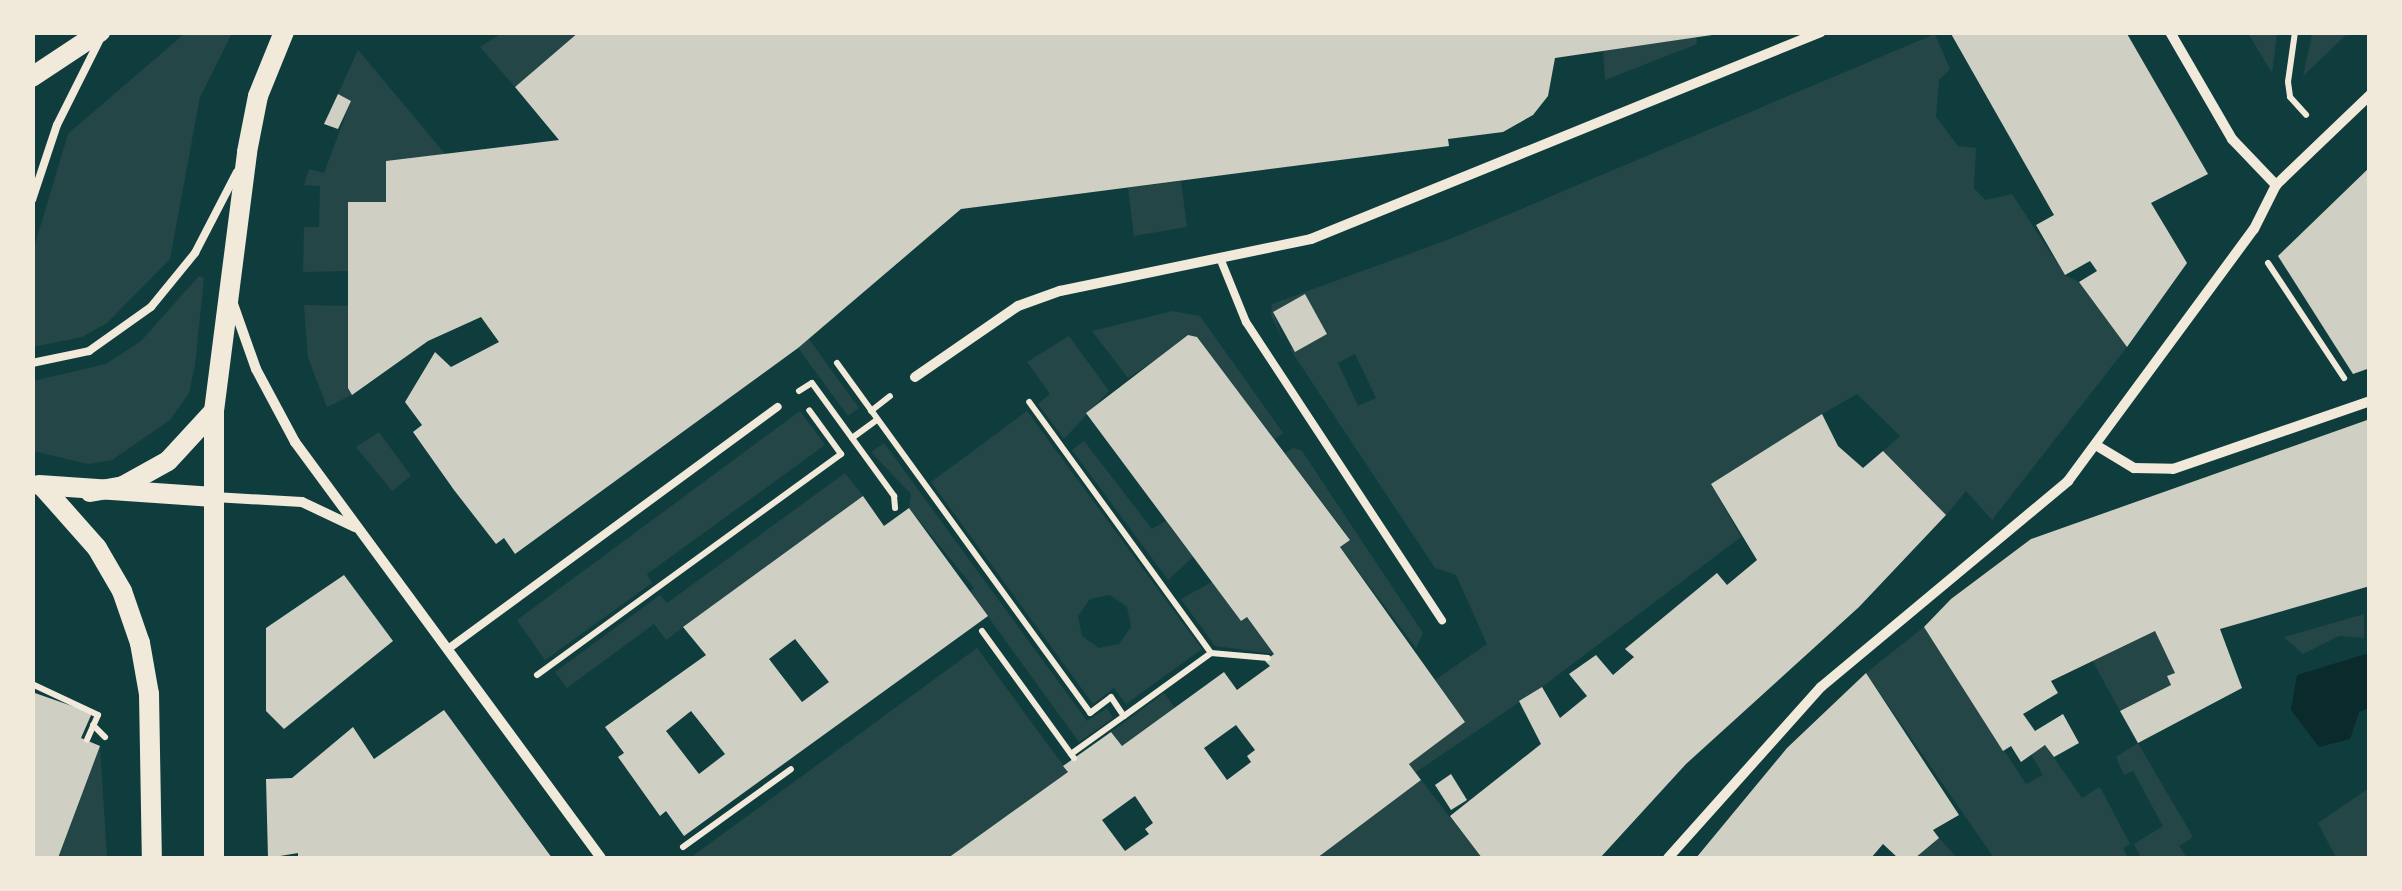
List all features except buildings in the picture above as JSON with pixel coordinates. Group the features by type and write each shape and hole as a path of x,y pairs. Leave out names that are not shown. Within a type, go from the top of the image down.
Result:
{"main road":[{"path":"32,77 101,32"},
{"path":"214,858 214,410 246,152 258,96 284,32"},
{"path":"90,492 123,486 168,461 214,410"},
{"path":"38,485 90,492 214,497"},
{"path":"38,485 97,548 122,591 140,643 150,710 152,858"}],"street":[{"path":"915,377 1018,306 1060,291 1220,258 1364,220 1822,32"},
{"path":"2170,32 2232,140 2276,185"},
{"path":"1668,858 1821,687 2040,507 2099,447 2254,228 2276,185 2370,95"},
{"path":"231,297 275,407 356,527 601,858"},
{"path":"2099,447 2134,468 2173,469 2370,402"},
{"path":"214,497 302,502 356,527"}],"lane":[{"path":"32,200 57,124 101,32"},
{"path":"32,364 89,351 151,307 195,253 246,152"},
{"path":"1220,258 1246,322 1442,620"},
{"path":"448,649 778,407"}],"path":[{"path":"2290,98 2295,32"},
{"path":"2266,260 2343,377"},
{"path":"836,363 1090,713 1111,698 1124,716"},
{"path":"537,675 841,454 796,393"},
{"path":"824,398 895,508"},
{"path":"1029,402 1211,653"},
{"path":"852,438 877,420"},
{"path":"982,631 1072,756 1211,653 1268,658"},
{"path":"32,684 98,715 87,740"},
{"path":"93,726 104,737"},
{"path":"683,847 790,769"}],"shaded area":[{"path":"185,33 232,33 200,97 170,259 107,323 82,337 33,347 33,251 68,134"},
{"path":"502,33 579,33 515,87 480,47"},
{"path":"2248,33 2277,33 2272,73"},
{"path":"2348,33 2303,76 2312,35"},
{"path":"1935,34 1950,69 1939,80 1936,117 1958,146 1976,148 1974,188 1985,200 2012,194 2065,275 2079,282 2127,347 1992,520 1966,491 1946,515 1883,451 1900,436 1857,394 1822,414 1711,484 1741,537 1542,687 1416,772 1409,764 1465,722 1435,680 1487,644 1456,575 1435,568 1290,349 1327,334 1305,295 1273,312 1283,340 1271,315 1272,304 1450,239","holes":["1355,354 1376,398 1358,406 1338,363"]},
{"path":"1696,37 1697,44 1605,80 1603,51"},
{"path":"358,50 446,155 386,202 350,271 303,272 304,227 319,227 320,186 304,185 309,169 324,173 351,101 338,94"},
{"path":"1181,181 1187,227 1134,236 1128,188"},
{"path":"199,276 204,278 195,365 189,393 170,420 112,460 88,464 33,451 33,381 106,364 141,341"},
{"path":"304,305 350,306 352,395 327,407 308,358"},
{"path":"1172,311 1200,316 1283,433 1275,439 1194,335 1128,378 1092,331"},
{"path":"1069,336 1109,391 1064,439 1038,404 1050,394 1027,362"},
{"path":"808,338 859,408 848,416 798,348"},
{"path":"800,411 825,445 647,574 652,583 545,660 517,620"},
{"path":"1027,411 1202,649 1126,704 1114,688 1093,704 931,482","holes":["1110,595 1127,607 1131,627 1119,644 1099,648 1082,636 1078,616 1090,599"]},
{"path":"379,432 411,476 392,491 356,447"},
{"path":"1084,441 1152,529 1166,521 1193,557 1168,580 1072,450"},
{"path":"884,443 1087,721 1107,708 1113,718 1079,742 970,592 974,588 909,508 911,494 871,452"},
{"path":"1293,448 1302,451 1423,633 1416,648 1340,547 1350,539 1285,453"},
{"path":"845,473 863,496 666,640 654,624 567,688 555,672 660,595 667,603"},
{"path":"1212,582 1247,617 1274,654 1215,646 1181,599"},
{"path":"2364,614 2364,638 2339,636 2303,654 2284,637"},
{"path":"1924,627 2026,784 2043,775 2031,754 2045,745 2082,798 2100,787 2130,844 2123,848 2128,858 1994,858 1866,673"},
{"path":"2155,631 2175,673 2167,676 2171,685 2120,711 2092,660"},
{"path":"977,648 1068,772 948,858 690,858"},
{"path":"2369,653 2369,708 2359,712 2350,739 2319,747 2291,710 2297,675"},
{"path":"1164,693 1175,708 1122,746 1111,732"},
{"path":"2138,743 2193,837 2179,846 2187,858 2134,858 2140,855 2134,844 2163,826 2133,771 2124,775 2116,757"},
{"path":"100,746 107,858 58,858"},
{"path":"1421,780 1482,858 1317,858 1348,835"},
{"path":"2369,788 2369,858 2336,858 2318,823"},
{"path":"1939,838 1957,858 1915,858"}]}
